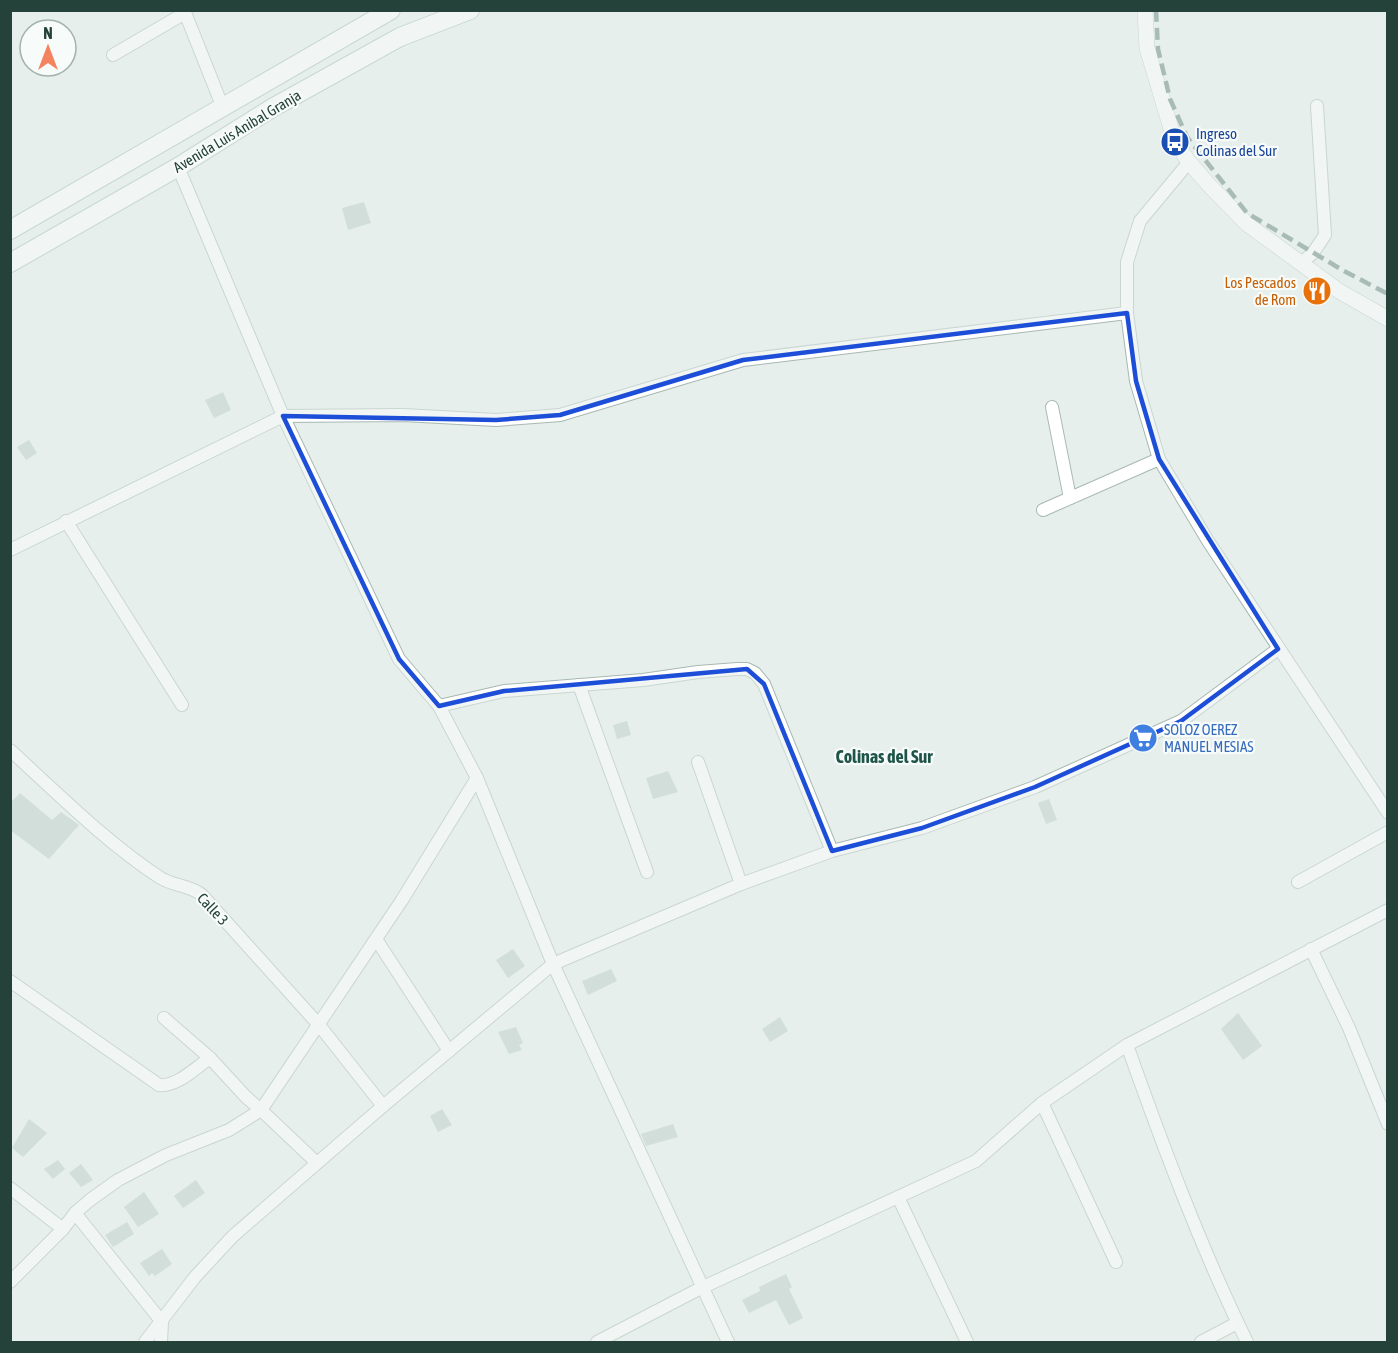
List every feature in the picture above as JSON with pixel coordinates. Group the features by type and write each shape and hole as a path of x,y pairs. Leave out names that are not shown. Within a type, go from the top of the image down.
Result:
{"main road":[{"name":"Avenida Luis Anibal Granja","path":"10,230 391,10"},
{"name":"Avenida Luis Anibal Granja","path":"10,263 178,167 272,108 400,37 470,10"}],"street":[{"path":"1145,10 1147,48 1175,142 1190,162 1247,224 1339,291 1388,319"},
{"path":"113,55 184,12 223,108"},
{"path":"1302,263 1313,253 1325,235 1317,105"},
{"path":"1190,162 1140,221 1127,262 1127,313 1136,381 1159,459 1208,541 1388,813"},
{"path":"178,167 283,416 399,659 439,706 477,778 553,964 701,1288 728,1342"},
{"path":"10,550 283,416 403,415 496,420 560,415 743,360 1127,313"},
{"path":"1052,407 1070,498"},
{"path":"1043,510 1159,459"},
{"path":"66,521 182,705"},
{"path":"145,1342 195,1276 225,1244 383,1106 553,964 741,884 831,851 922,828 1035,786 1181,721 1278,649"},
{"path":"439,706 504,690 643,681 698,672 747,669 755,673 764,684 831,851"},
{"path":"579,684 647,872"},
{"name":"Calle 3","path":"10,750 111,840 160,878 202,895 319,1025 383,1106"},
{"path":"698,762 741,884"},
{"path":"10,1282 63,1229 75,1213 118,1180 165,1155 229,1130 261,1110 376,939 477,778"},
{"path":"1298,882 1388,832"},
{"path":"597,1342 701,1288 976,1161 1042,1103 1127,1046 1388,910"},
{"path":"376,939 449,1051"},
{"path":"1311,950 1349,1028 1388,1124"},
{"path":"10,981 159,1085 166,1086 177,1082 210,1058"},
{"path":"164,1018 210,1058 246,1097 317,1163"},
{"path":"1127,1046 1198,1236 1247,1342"},
{"path":"1042,1103 1116,1262"},
{"path":"10,1188 63,1229"},
{"path":"898,1197 967,1342"},
{"path":"75,1213 162,1322 161,1342"},
{"path":"1202,1342 1237,1323"}],"highlighted area":[{"path":"1127,313 1136,381 1159,459 1278,649 1181,721 1035,787 922,828 832,851 764,684 747,669 504,691 439,706 399,659 283,416 496,420 560,415 743,360"}],"building":[{"path":"364,202 371,223 348,230 342,208"},
{"path":"223,392 231,410 214,418 205,400"},
{"path":"29,440 37,453 26,460 17,447"},
{"path":"627,721 631,735 617,739 613,725"},
{"path":"668,771 678,792 653,799 646,778"},
{"path":"20,793 52,820 61,812 79,825 49,859 10,830 10,803"},
{"path":"1049,799 1057,820 1046,824 1038,803"},
{"path":"513,949 525,966 508,978 496,960"},
{"path":"611,969 617,981 588,995 582,981"},
{"path":"1238,1013 1262,1046 1243,1060 1221,1029"},
{"path":"780,1017 788,1031 770,1042 762,1029"},
{"path":"516,1027 523,1043 519,1045 522,1050 509,1054 498,1032"},
{"path":"442,1109 452,1125 438,1132 430,1116"},
{"path":"29,1119 47,1133 23,1157 12,1148"},
{"path":"673,1124 678,1137 646,1146 641,1134"},
{"path":"58,1160 65,1169 53,1179 44,1169"},
{"path":"81,1164 93,1180 81,1187 69,1173"},
{"path":"196,1180 205,1193 183,1208 174,1196"},
{"path":"144,1192 159,1214 138,1227 124,1207"},
{"path":"127,1222 134,1234 113,1247 105,1235"},
{"path":"162,1249 172,1264 155,1276 152,1273 149,1276 140,1263"},
{"path":"786,1274 792,1287 789,1289 803,1318 789,1325 776,1300 749,1313 742,1300 760,1291 759,1287"}],"railway":[{"path":"1156,10 1158,49 1170,99 1187,137 1247,213 1344,271 1388,294"}],"place":[{"name":"Ingreso Colinas del Sur","path":"1175,142"},
{"name":"Los Pescados de Rom","path":"1317,291"},
{"name":"SOLOZ OEREZ MANUEL MESIAS","path":"1143,738"}],"district":[{"name":"Colinas del Sur","path":"884,756"}]}
